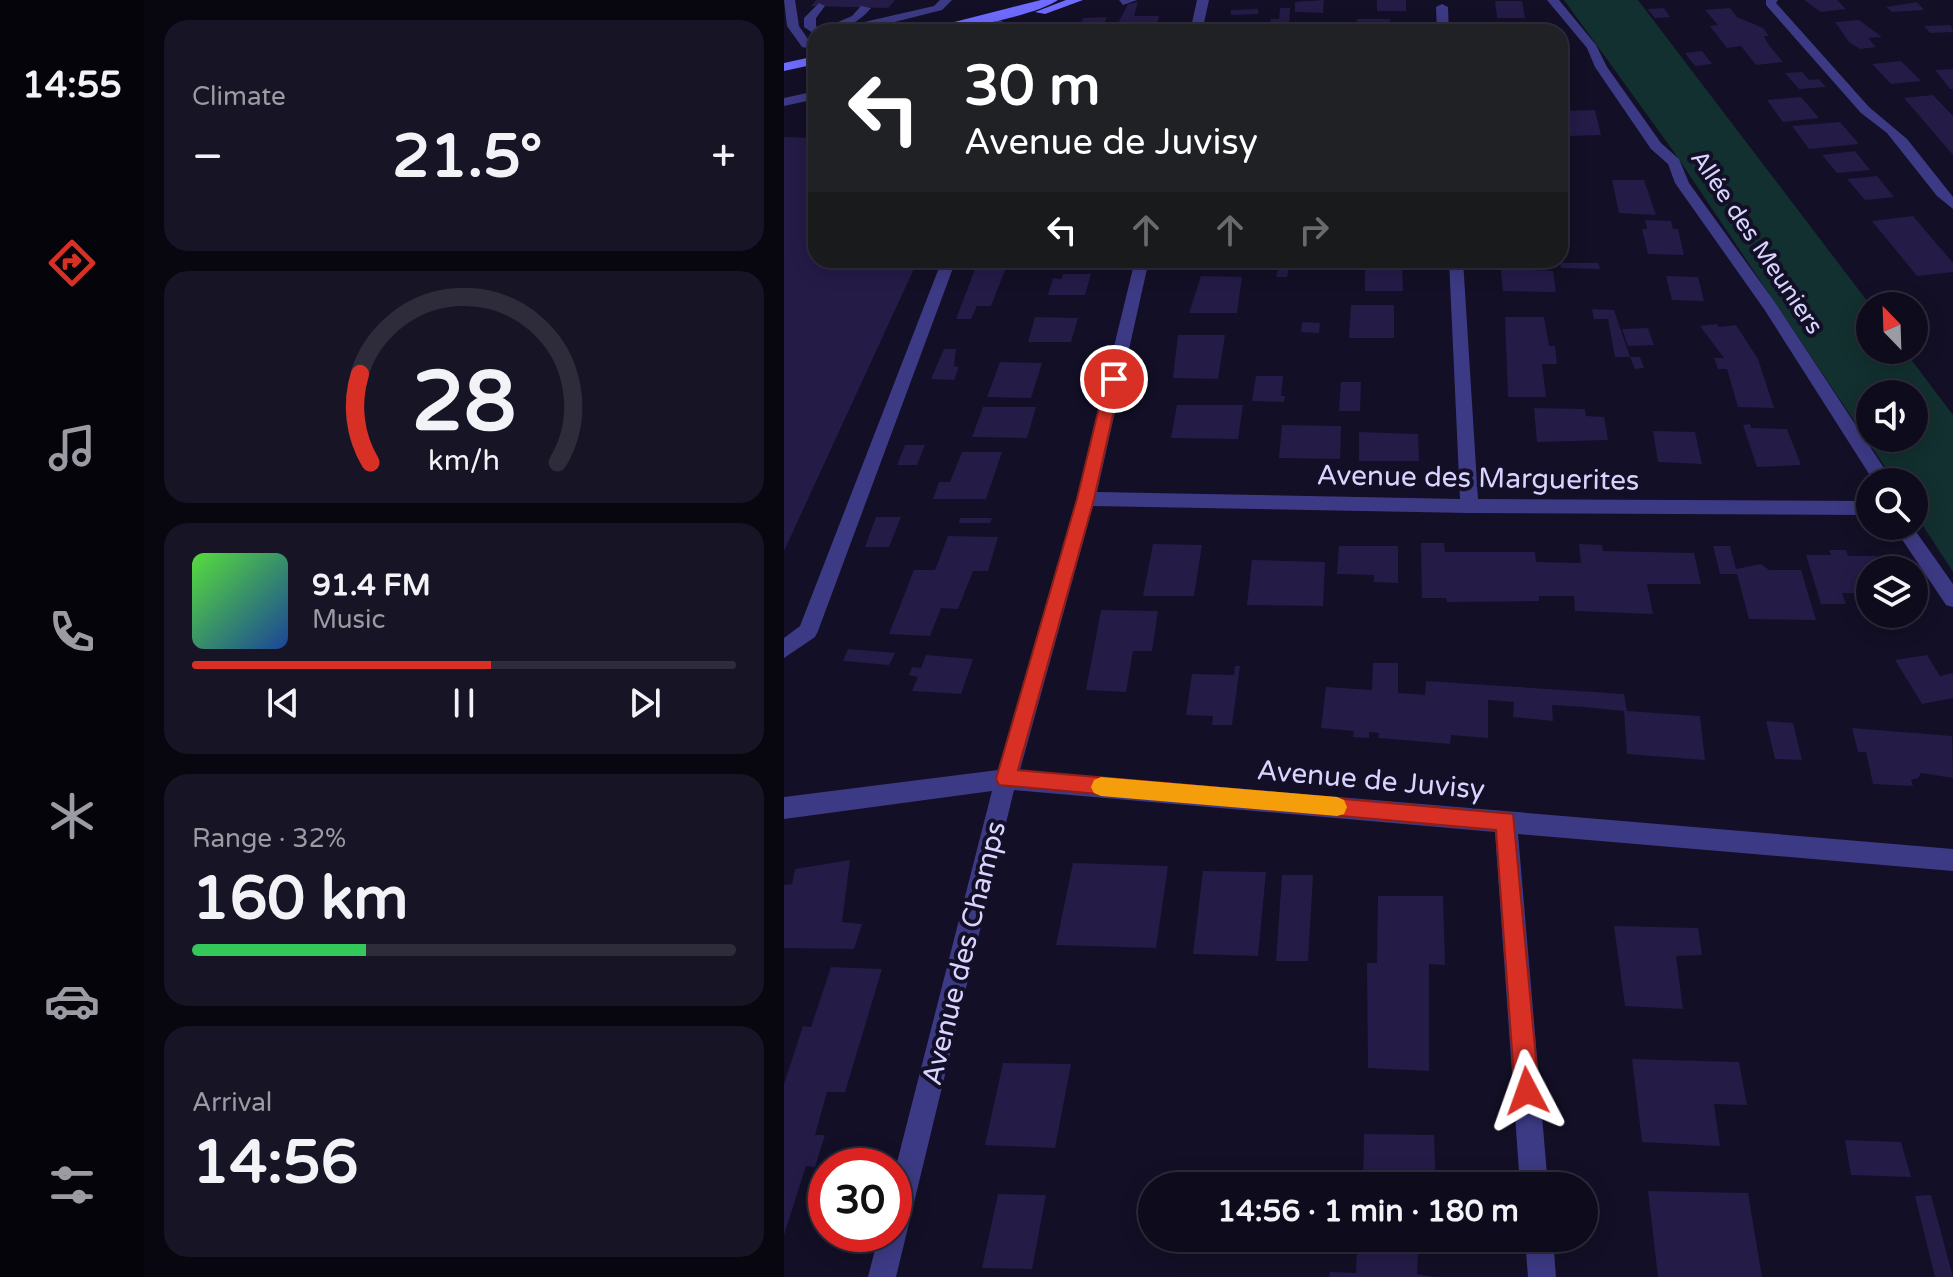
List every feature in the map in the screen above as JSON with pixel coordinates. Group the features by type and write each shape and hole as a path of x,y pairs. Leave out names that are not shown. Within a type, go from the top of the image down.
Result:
{"main road":[{"path":"960,24 1052,0"},
{"path":"1011,24 1077,0"},
{"path":"784,59 808,54"},
{"path":"784,67 808,62"}],"street":[{"path":"789,0 799,37 808,45"},
{"path":"868,24 938,8 946,0"},
{"path":"1198,24 1203,0"},
{"name":"Allée des Meuniers","path":"1553,0 1592,47 1601,67 1656,146 1674,162 1682,183 1769,305 1875,468"},
{"path":"1772,0 1770,3 1865,110 1883,121 1913,152 1923,172 1953,205"},
{"path":"1442,7 1443,24"},
{"path":"835,24 865,8"},
{"path":"853,13 874,15 883,8"},
{"path":"810,24 810,18 825,9"},
{"path":"784,102 808,97"},
{"path":"784,649 808,631 946,268"},
{"name":"Avenue des Champs","path":"912,1156 1006,779 1086,499 1140,268"},
{"path":"1456,268 1469,506"},
{"name":"Avenue des Marguerites","path":"1086,499 1469,506 1856,508"},
{"path":"1912,540 1953,599"},
{"name":"Avenue de Juvisy","path":"784,808 1006,779 1953,860"},
{"path":"1506,821 1533,1172"},
{"name":"Avenue des Champs","path":"882,1277 888,1252"},
{"path":"1540,1252 1542,1277"}],"green space":[{"path":"1564,0 1638,0 1860,292 1856,292 1856,364 1915,364 1927,380 1856,380 1856,424 1674,152"},
{"path":"1928,382 1953,415 1953,572 1928,534 1928,468 1886,468 1875,452 1928,452"}],"building":[{"path":"816,0 895,0 888,8 811,6"},
{"path":"1324,0 1323,13 1295,12 1295,2"},
{"path":"1377,0 1406,0 1406,11 1377,11"},
{"path":"1804,0 1837,0 1846,9 1821,12"},
{"path":"1495,1 1522,1 1525,18 1497,18"},
{"path":"1138,2 1134,16 1159,16 1157,24 1118,24 1128,4"},
{"path":"1917,2 1924,10 1892,12 1886,7"},
{"path":"1280,8 1290,8 1289,24 1270,24 1271,19 1279,19"},
{"path":"1664,8 1670,17 1655,18 1647,9"},
{"path":"1730,8 1737,17 1763,28 1769,36 1764,36 1768,44 1783,62 1756,65 1741,46 1727,48 1710,26 1718,25 1705,10"},
{"path":"1258,9 1258,14 1231,15 1231,10"},
{"path":"1107,17 1104,24 1081,24 1083,18"},
{"path":"1357,19 1390,19 1390,24 1357,24"},
{"path":"1859,20 1882,37 1868,38 1876,47 1860,49 1849,42 1835,22"},
{"path":"1951,25 1953,32 1930,33 1924,26"},
{"path":"1702,51 1712,64 1695,66 1685,53"},
{"path":"1901,61 1921,81 1891,84 1872,64"},
{"path":"1953,69 1953,89 1950,89 1935,70"},
{"path":"1802,72 1809,80 1819,79 1826,87 1799,89 1785,73"},
{"path":"1933,95 1953,116 1953,155 1904,98"},
{"path":"1801,97 1819,118 1783,122 1767,100"},
{"path":"1595,110 1601,135 1568,136 1568,111"},
{"path":"1840,122 1859,144 1809,149 1792,126"},
{"path":"784,137 808,138 808,268 914,268 784,551"},
{"path":"1855,151 1870,170 1837,173 1822,155"},
{"path":"1877,176 1894,197 1865,200 1847,179"},
{"path":"1612,180 1644,180 1656,215 1619,213"},
{"path":"1913,216 1953,263 1953,272 1917,276 1872,221"},
{"path":"1645,220 1671,221 1673,229 1678,229 1684,255 1648,254 1642,229 1647,229"},
{"path":"1568,263 1598,263 1600,269 1561,268 1568,268"},
{"path":"975,268 1006,268 991,306 977,306 971,319 956,319"},
{"path":"1278,268 1289,268 1287,277 1276,277"},
{"path":"1365,268 1402,268 1403,291 1365,291"},
{"path":"1501,268 1553,271 1556,292 1503,291"},
{"path":"1063,274 1091,274 1085,295 1048,295 1053,278 1061,279"},
{"path":"1201,276 1242,277 1237,313 1189,313"},
{"path":"1666,276 1698,277 1704,301 1672,300"},
{"path":"1351,305 1394,305 1394,338 1349,338"},
{"path":"1592,309 1614,310 1630,357 1615,357 1608,319 1594,319"},
{"path":"1035,317 1078,318 1071,342 1028,342"},
{"path":"1505,317 1544,317 1549,346 1555,346 1557,364 1542,364 1546,397 1508,397"},
{"path":"1302,322 1320,323 1319,333 1301,332"},
{"path":"1717,324 1719,327 1736,325 1758,359 1774,408 1738,407 1727,369 1718,369 1714,358 1724,358 1700,326"},
{"path":"1648,328 1654,345 1628,346 1622,329"},
{"path":"1178,335 1225,335 1218,379 1173,378"},
{"path":"944,349 956,349 954,366 959,367 954,380 931,379"},
{"path":"1630,357 1640,357 1644,368 1635,369"},
{"path":"1000,362 1042,363 1031,398 987,397"},
{"path":"1256,376 1283,376 1281,396 1285,396 1284,402 1252,401"},
{"path":"1341,382 1361,382 1360,411 1339,411"},
{"path":"1177,405 1243,405 1238,439 1171,438"},
{"path":"983,407 1036,407 1027,438 972,437"},
{"path":"1534,408 1585,409 1586,416 1604,417 1608,440 1537,442"},
{"path":"1750,424 1751,428 1787,429 1801,465 1757,467 1743,425"},
{"path":"1282,425 1341,426 1340,459 1279,458"},
{"path":"1653,431 1695,432 1702,464 1658,462"},
{"path":"1359,432 1418,434 1419,461 1359,461"},
{"path":"905,445 925,445 917,465 897,465"},
{"path":"962,452 1002,452 986,499 933,499 939,482 950,482"},
{"path":"876,517 901,517 889,547 865,547"},
{"path":"960,518 992,518 990,523 959,523"},
{"path":"948,536 998,537 988,571 973,571 958,609 941,608 930,636 889,634 914,570 935,570"},
{"path":"1421,543 1444,543 1445,552 1535,552 1536,562 1581,563 1579,544 1602,545 1603,551 1694,553 1701,584 1647,584 1653,614 1575,611 1574,596 1539,596 1539,601 1447,602 1446,598 1422,598"},
{"path":"1153,544 1202,545 1194,596 1143,596"},
{"path":"1339,546 1398,546 1398,583 1374,582 1374,575 1337,574"},
{"path":"1713,546 1730,546 1736,569 1761,564 1769,570 1801,570 1816,620 1749,619 1737,574 1720,574"},
{"path":"1829,550 1846,550 1848,556 1856,556 1856,593 1842,593 1846,604 1821,604 1806,555 1831,555"},
{"path":"1252,560 1325,562 1323,606 1247,605"},
{"path":"1101,610 1158,611 1152,651 1133,651 1126,692 1086,690"},
{"path":"848,649 895,653 889,665 843,661"},
{"path":"926,655 973,659 961,694 912,691 918,677 909,675 912,667 921,668"},
{"path":"1927,655 1940,676 1953,673 1953,698 1922,704 1895,660"},
{"path":"1373,663 1398,663 1398,693 1425,695 1426,681 1624,694 1627,711 1700,716 1705,760 1627,754 1624,711 1583,707 1552,705 1553,721 1513,717 1514,702 1488,700 1488,738 1451,735 1450,744 1378,738 1379,733 1369,732 1369,738 1353,737 1354,731 1321,728 1326,687 1372,690"},
{"path":"1235,666 1240,666 1232,725 1212,725 1213,716 1186,715 1192,674 1234,675"},
{"path":"1766,721 1793,723 1802,760 1775,759"},
{"path":"1852,728 1952,736 1953,778 1921,773 1911,780 1913,786 1873,784 1866,752 1858,752"},
{"path":"850,860 842,922 862,924 854,949 784,948 784,885 792,884 795,869"},
{"path":"1073,863 1168,866 1156,948 1056,945"},
{"path":"1203,871 1266,872 1258,956 1193,954"},
{"path":"1282,875 1313,875 1308,961 1276,961"},
{"path":"1378,896 1443,896 1445,965 1429,964 1429,1071 1368,1068 1367,963 1377,963"},
{"path":"1614,926 1698,928 1702,955 1676,956 1683,1009 1625,1006"},
{"path":"831,967 882,969 845,1092 827,1092 815,1135 825,1135 821,1148 808,1148 808,1166 784,1235 784,1084 803,1026 811,1027"},
{"path":"1632,1059 1739,1062 1747,1105 1714,1104 1720,1146 1642,1142"},
{"path":"1003,1063 1071,1064 1055,1148 985,1145"},
{"path":"1364,1134 1434,1135 1435,1172 1363,1172"},
{"path":"1845,1140 1901,1142 1911,1177 1851,1175"},
{"path":"1648,1191 1748,1193 1762,1277 1658,1277"},
{"path":"998,1194 1046,1195 1032,1269 982,1268"},
{"path":"1931,1195 1953,1277 1935,1277 1915,1196"},
{"path":"1357,1252 1418,1252 1417,1274 1434,1277 1329,1277 1330,1272 1356,1273"}],"slow traffic":[{"path":"1101,787 1337,807"}],"route":[{"path":"1114,379 1086,499 1006,779 1506,821 1527,1091"}]}
